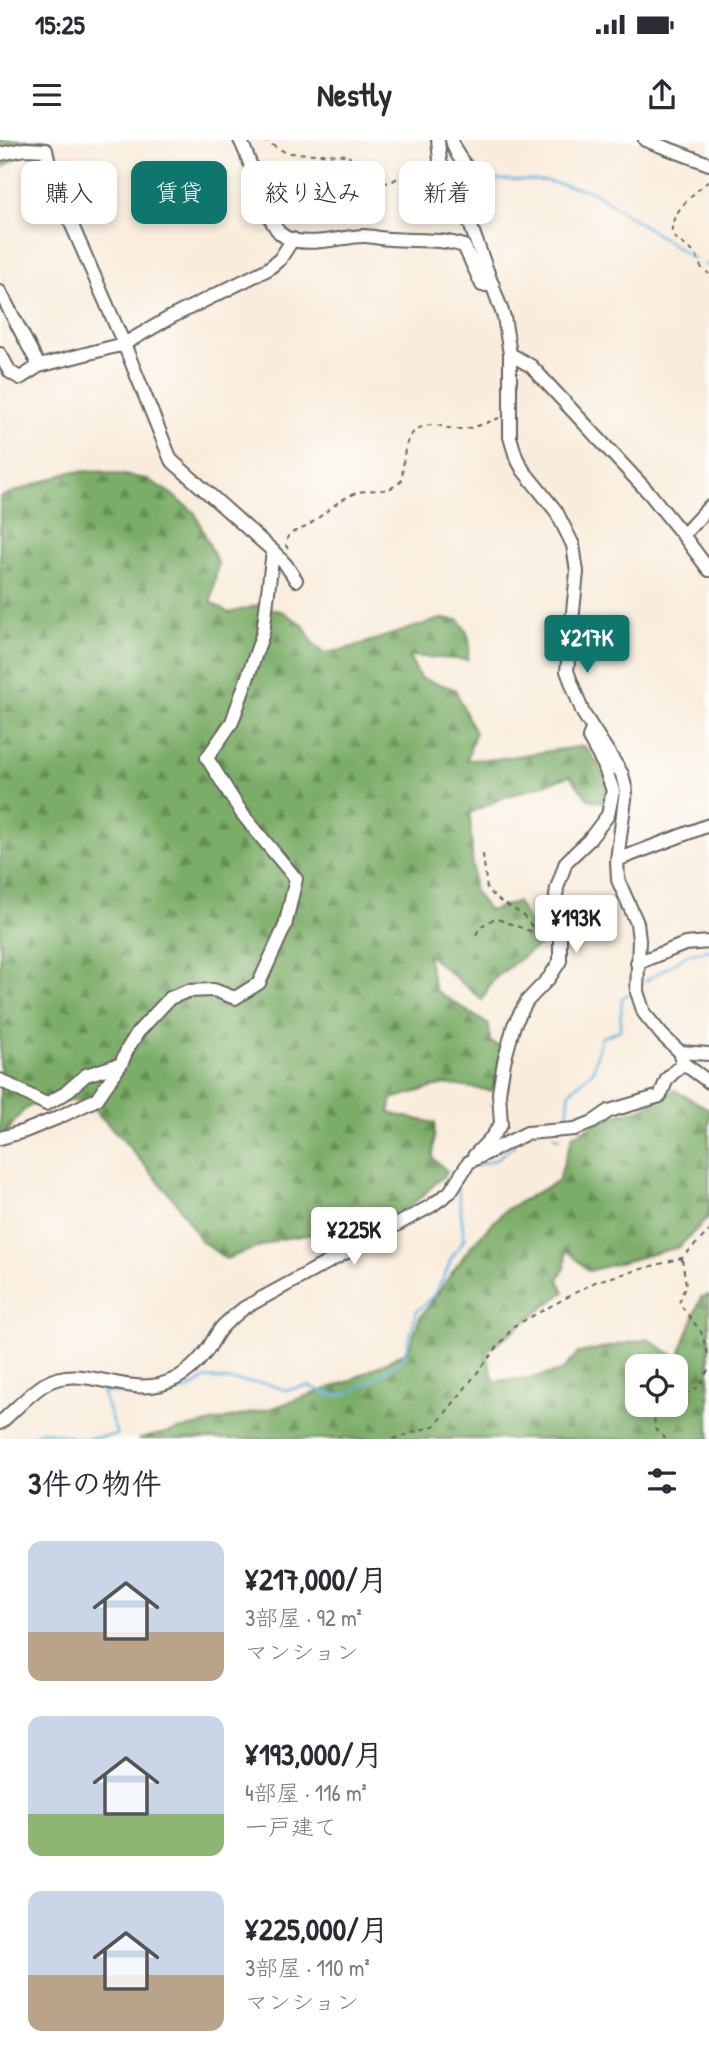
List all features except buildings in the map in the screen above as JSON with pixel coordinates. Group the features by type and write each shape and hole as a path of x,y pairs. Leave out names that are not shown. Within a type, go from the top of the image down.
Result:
{"street":[{"path":"240,140 272,223 282,236 317,242 362,236 447,241 464,246 482,285 493,285"},
{"path":"438,140 440,161"},
{"path":"452,140 462,161"},
{"path":"645,140 709,164"},
{"path":"0,154 50,145 53,182 171,460 272,551 296,580"},
{"path":"470,224 505,317 510,354 510,437 516,457 523,470 556,511 573,545 577,572 567,671 583,713 622,774 624,782 617,860 618,880 637,923 637,992 644,1013 682,1057 709,1082"},
{"path":"0,354 10,372 20,378 39,366 124,344 171,317 268,269 280,259 293,240"},
{"path":"0,292 39,366"},
{"path":"510,354 531,366 650,494 709,570"},
{"path":"683,535 709,507"},
{"path":"0,1138 25,1131 97,1099 121,1064 138,1032 170,998 188,991 214,990 234,998 259,983 285,926 296,879 243,815 207,758 232,722 263,633 272,551"},
{"path":"0,1423 46,1383 68,1377 88,1377 128,1387 150,1387 177,1378 193,1366 222,1327 244,1308 430,1206 450,1192 469,1162 501,1124 499,1093 514,1025 527,1001 549,978 560,961 560,932 554,913 557,888 566,862 589,840 608,815 612,791 604,765 589,738 592,727"},
{"path":"617,860 709,825"},
{"path":"637,962 685,944 709,942"},
{"path":"469,1162 527,1133 575,1129 593,1122 609,1111 660,1096 667,1079 682,1057 709,1054"},
{"path":"0,1080 46,1104 64,1094 86,1075 121,1064"}],"path":[{"path":"263,140 287,153 349,155 353,174 383,183 399,177"},
{"path":"709,181 685,201 672,225 671,233 696,254 701,267 709,274"},
{"path":"289,552 285,544 289,534 309,524 332,507 351,496 367,491 393,489 402,480 409,436 419,427 435,425 457,429 485,424 509,414"},
{"path":"483,854 487,890 522,915 539,935"},
{"path":"476,934 480,927 495,918 551,937"},
{"path":"393,1439 436,1425 514,1326 597,1281 682,1258 709,1231"},
{"path":"682,1258 685,1284 679,1303 701,1332 709,1357"},
{"path":"688,1392 700,1386 709,1368"},
{"path":"654,1417 654,1429 666,1439"}],"green space":[{"path":"0,140 45,140 0,169"},
{"path":"98,471 147,479 195,513 218,564 211,602 229,613 259,605 283,612 303,625 313,643 324,653 346,649 440,619 459,620 469,639 467,660 409,656 420,678 455,689 475,733 467,760 495,759 584,746 597,762 608,785 606,803 588,799 570,776 502,798 470,813 474,891 489,911 517,902 541,944 492,981 482,1000 427,954 435,990 489,1025 490,1042 504,1048 493,1091 445,1084 392,1099 389,1113 435,1123 433,1158 448,1172 414,1203 374,1229 364,1216 328,1232 280,1239 226,1259 200,1240 176,1202 86,1101 54,1101 33,1105 17,1118 0,1147 0,497 70,472"},
{"path":"674,1090 709,1109 709,1216 679,1247 589,1271 566,1250 565,1268 558,1279 564,1292 486,1352 494,1381 531,1378 562,1371 578,1353 648,1339 672,1354 625,1354 625,1417 688,1417 688,1354 680,1354 701,1297 709,1295 709,1439 139,1439 269,1409 347,1382 408,1351 419,1319 471,1246 505,1210 558,1181 573,1135 612,1116 640,1109"}],"waterway":[{"path":"495,179 546,181 592,191 694,259"},
{"path":"705,264 709,266"},
{"path":"646,981 688,954 709,950"},
{"path":"566,1124 570,1091 593,1071 601,1038 620,1030 622,998 629,994"},
{"path":"553,1136 560,1138"},
{"path":"474,1166 495,1160 514,1146"},
{"path":"26,1439 43,1431 82,1439 117,1435 102,1392 136,1395 188,1390 206,1378 267,1384 286,1390 308,1386 332,1395 347,1394 368,1383 403,1359 417,1311 433,1296 464,1239 458,1188"}]}
